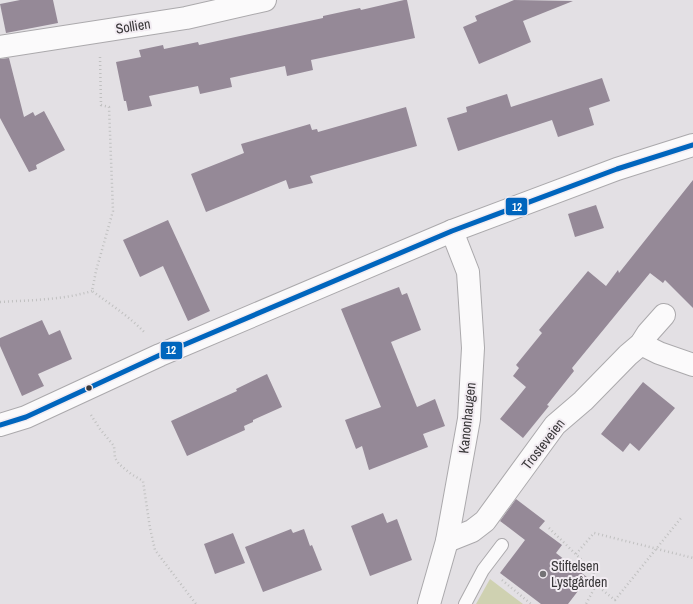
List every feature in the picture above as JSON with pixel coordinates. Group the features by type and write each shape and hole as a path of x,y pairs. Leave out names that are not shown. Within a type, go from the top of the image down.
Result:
{"street":[{"name":"Sollien","path":"0,47 186,18 265,0"},
{"path":"0,425 26,417 160,355 452,231 618,168 693,144"},
{"name":"Kanonhaugen","path":"429,604 447,541 469,419 473,348 468,272 452,231"},
{"name":"Trosteveien","path":"447,541 472,532 485,521 555,425 583,401 628,355 641,344 648,333 664,316"},
{"path":"641,344 659,353 693,365"}],"lane":[{"path":"465,604 486,566 502,545"}],"path":[{"path":"92,291 96,271 113,211 109,107 101,105 100,32"},
{"path":"0,302 56,298 92,291"},
{"path":"92,291 138,326"},
{"path":"77,394 100,429 114,446 115,458 118,464 143,481 155,550 196,604"},
{"path":"549,528 593,571 596,585 615,600 681,518"},
{"path":"576,554 594,534 693,558"},
{"path":"486,566 529,603"},
{"path":"586,604 596,585"}],"green space":[{"path":"490,579 523,604 476,604"}],"building":[{"path":"20,0 53,0 58,23 6,33 0,4"},
{"path":"407,0 415,38 311,60 313,70 287,76 285,66 230,78 232,87 200,94 198,86 149,96 152,106 128,111 126,101 124,101 116,62 141,57 139,50 163,45 164,49 198,42 199,45 323,18 323,16 360,8 361,10"},
{"path":"514,0 573,1 523,21 531,42 479,64 463,27 477,21 475,16"},
{"path":"9,58 24,117 33,112 35,116 44,111 65,150 36,165 37,169 29,172 0,118 0,59"},
{"path":"602,78 610,101 589,108 594,125 558,137 552,120 458,151 447,118 467,112 466,107 507,94 511,107"},
{"path":"406,107 417,146 310,176 313,183 289,189 286,180 206,212 191,174 244,153 241,144 310,124 312,130 317,129 318,132"},
{"path":"693,180 693,308 665,280 663,283 650,273 572,368 574,371 547,405 549,406 523,438 500,419 526,387 513,376 519,368 516,365 542,333 539,330 588,271 606,286 618,270 619,273"},
{"path":"596,205 604,228 575,237 568,214"},
{"path":"168,220 210,311 188,321 163,266 140,277 123,240"},
{"path":"399,287 402,295 407,293 421,330 391,342 417,407 435,399 445,426 423,434 428,447 369,470 362,446 356,449 345,420 381,407 341,309"},
{"path":"42,320 49,335 60,330 72,359 38,374 44,386 22,396 0,346 0,338"},
{"path":"267,374 282,407 253,420 253,422 244,426 245,430 187,456 171,421 237,391 236,389"},
{"path":"643,382 675,408 639,451 630,443 623,452 601,434"},
{"path":"516,499 545,521 539,528 562,545 556,553 588,578 568,604 541,604 500,573 525,540 500,521"},
{"path":"383,513 387,523 397,519 412,560 370,576 351,526"},
{"path":"291,529 293,533 304,529 310,546 312,545 322,570 263,592 245,547"},
{"path":"233,533 245,563 215,574 204,544"}],"transit line":[{"name":"12","path":"0,425 26,417 160,355 452,231 617,169 693,145"}],"place":[{"name":"Stiftelsen Lystgården","path":"543,574"}]}
